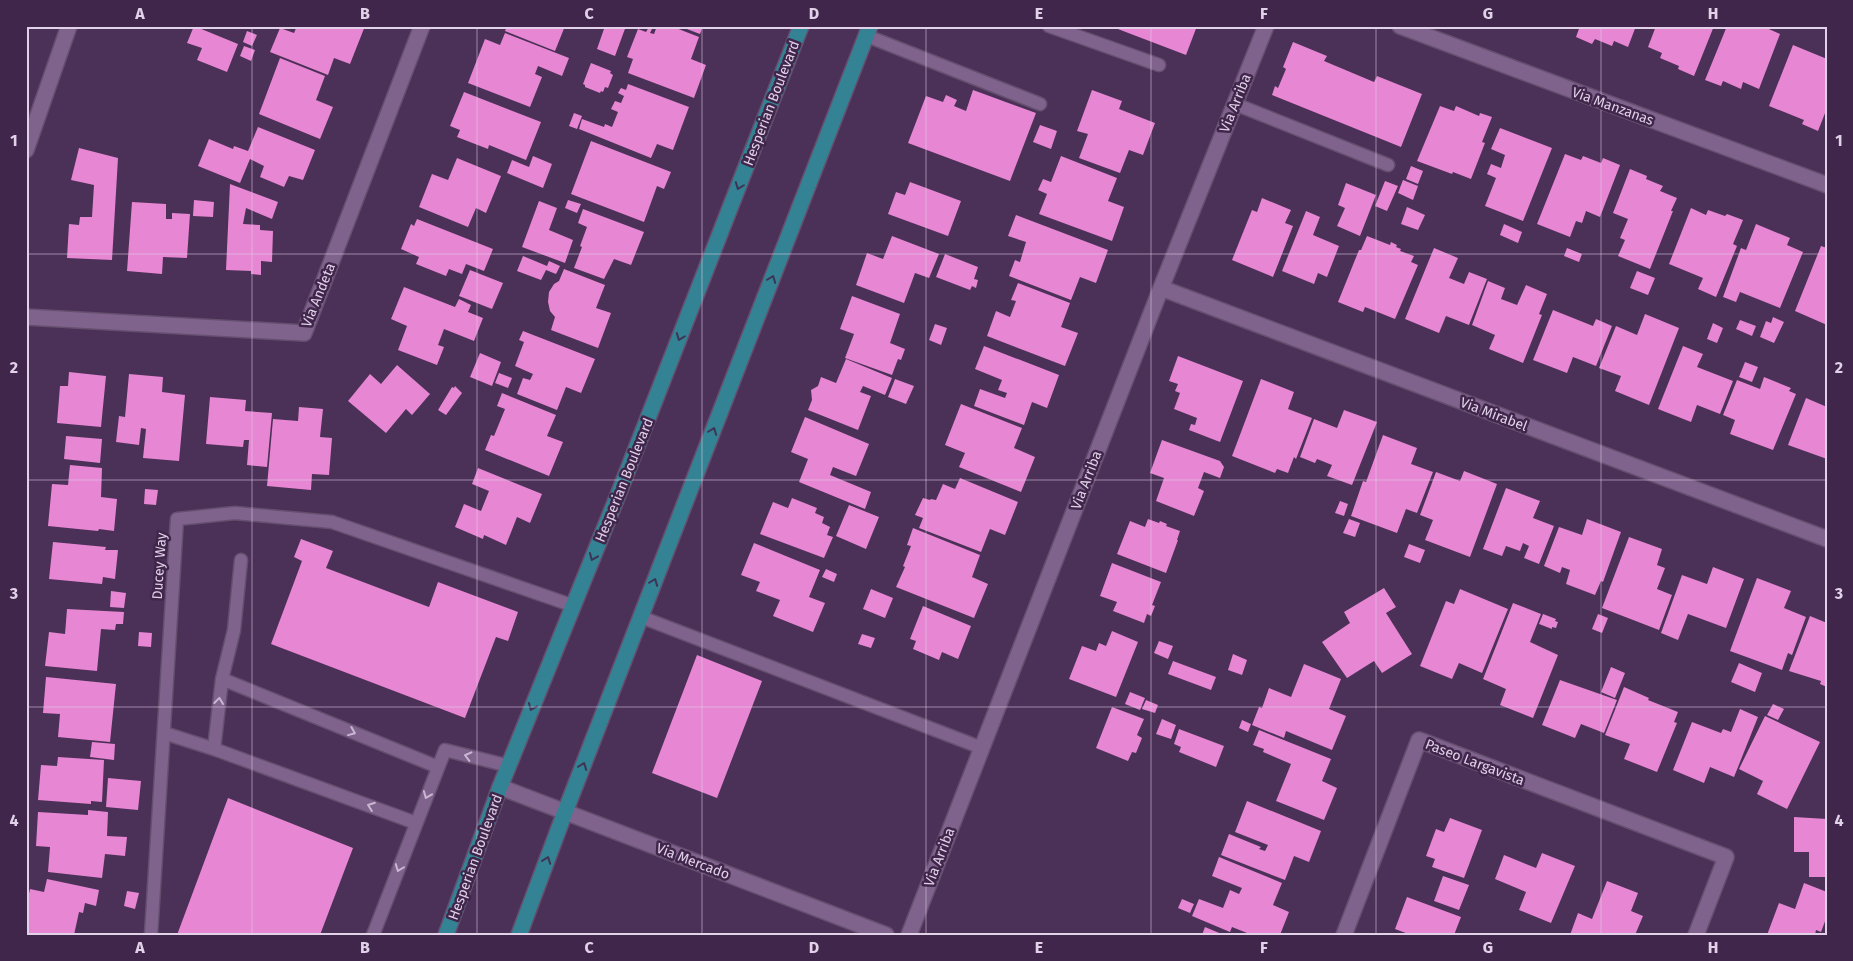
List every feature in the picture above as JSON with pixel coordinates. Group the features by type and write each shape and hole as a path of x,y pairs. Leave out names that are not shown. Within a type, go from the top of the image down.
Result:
{"main road":[{"name":"Hesperian Boulevard","path":"446,935 500,787 574,606 801,26"},
{"path":"520,935 565,812 868,31"}],"street":[{"path":"26,150 69,26"},
{"name":"Via Andeta","path":"26,317 304,333 422,26"},
{"name":"Via Arriba","path":"909,935 1161,288 1266,26"},
{"name":"Via Manzanas","path":"1400,26 1421,30 1827,185"},
{"name":"Via Mirabel","path":"1161,288 1827,539"},
{"name":"Paseo Largavista","path":"1344,935 1419,740 1726,857 1696,935"},
{"name":"Via Mercado","path":"500,787 886,935"}],"lane":[{"path":"1049,26 1159,64"},
{"path":"868,31 1040,104"},
{"path":"1235,104 1388,165"},
{"name":"Ducey Way","path":"151,935 177,519 234,513 332,522 574,606"},
{"path":"214,749 222,679 234,630 241,560"},
{"path":"641,617 982,748"},
{"path":"222,679 438,767"},
{"path":"164,733 214,749 416,823"},
{"path":"373,935 445,750 509,766"}],"building":[{"path":"194,26 238,44 227,72 197,60 202,48 187,43"},
{"path":"297,26 365,26 350,64 334,58 328,75 270,52 280,28 294,33"},
{"path":"507,26 565,26 555,51 505,31"},
{"path":"605,26 626,26 615,56 597,49"},
{"path":"657,26 676,26 676,28 699,37 691,59 706,65 694,98 628,73 633,59 627,57 638,29 646,32 649,27 652,29 650,33 654,34"},
{"path":"679,26 703,26 700,34"},
{"path":"1110,26 1197,26 1186,55"},
{"path":"1580,26 1636,26 1628,47 1614,41 1612,46 1595,39 1592,44 1576,37"},
{"path":"1656,26 1714,26 1694,76 1678,69 1679,66 1660,58 1662,53 1648,47"},
{"path":"1727,26 1762,26 1780,34 1759,89 1743,82 1741,89 1723,81 1721,86 1705,80"},
{"path":"247,31 257,35 252,46 243,42"},
{"path":"505,33 569,58 562,76 538,66 535,74 542,77 530,107 468,83 485,39 500,45"},
{"path":"1293,42 1327,56 1324,61 1374,82 1377,76 1422,94 1401,147 1272,95 1275,86 1278,88 1286,69 1283,67"},
{"path":"1793,45 1827,59 1827,108 1818,131 1802,124 1804,120 1769,106"},
{"path":"244,46 255,50 251,61 240,56"},
{"path":"280,58 325,76 316,100 333,107 320,139 259,114"},
{"path":"591,63 611,71 610,73 613,75 608,88 605,87 603,92 601,91 600,93 585,87 583,84"},
{"path":"628,84 689,107 673,150 657,144 651,158 579,129 582,119 604,127 605,124 612,127 618,112 611,109 615,101 621,103 624,96 618,93 621,88 626,90"},
{"path":"973,90 1036,113 1010,181 908,143 926,96 943,102 946,95 957,100 954,106 966,111"},
{"path":"1092,90 1122,101 1119,109 1155,123 1143,155 1129,150 1120,173 1079,158 1088,134 1077,131"},
{"path":"464,92 541,122 526,160 489,145 488,149 457,137 460,130 450,126"},
{"path":"1440,106 1454,111 1456,106 1479,116 1480,113 1492,117 1482,142 1485,143 1471,179 1417,161"},
{"path":"574,113 582,116 577,129 569,126"},
{"path":"1040,125 1057,131 1051,149 1033,142"},
{"path":"258,127 315,150 303,180 289,176 284,187 260,177 264,166 250,159 240,183 198,166 209,139 233,149 234,146 248,151"},
{"path":"1500,128 1552,148 1523,221 1485,206 1496,178 1487,174 1491,164 1501,168 1505,155 1491,149"},
{"path":"591,141 671,172 664,189 657,186 644,222 571,194"},
{"path":"79,148 118,158 112,260 67,258 69,224 79,225 80,217 92,217 94,185 71,180"},
{"path":"1565,154 1581,160 1583,156 1601,163 1603,158 1620,165 1600,217 1586,211 1582,223 1576,221 1570,237 1537,224"},
{"path":"533,156 552,164 543,188 507,173 512,160 529,167"},
{"path":"1061,156 1117,178 1108,201 1124,207 1112,241 1039,214 1047,194 1038,190 1043,179 1051,182"},
{"path":"457,158 501,176 486,213 476,208 468,227 419,207 432,174 448,180"},
{"path":"1411,166 1423,171 1418,184 1406,179"},
{"path":"1630,169 1647,176 1646,179 1663,186 1660,191 1677,198 1650,269 1618,256 1625,240 1620,238 1628,219 1613,213"},
{"path":"1403,180 1418,186 1413,200 1398,193"},
{"path":"1385,181 1398,186 1387,211 1375,206"},
{"path":"910,182 961,201 948,236 888,214 896,192 905,195"},
{"path":"1346,183 1376,195 1360,236 1337,226 1345,208 1338,205"},
{"path":"230,184 278,202 272,219 246,208 243,224 260,225 260,230 273,231 272,262 261,261 261,275 251,274 251,271 226,270"},
{"path":"1262,198 1291,210 1285,223 1293,226 1273,277 1232,260 1252,210 1257,212"},
{"path":"194,200 214,202 213,217 193,216"},
{"path":"568,200 581,204 577,213 565,208"},
{"path":"539,201 557,208 549,230 573,240 565,263 522,247"},
{"path":"132,202 166,204 166,219 172,219 172,213 190,214 187,258 163,257 162,274 127,271"},
{"path":"1407,207 1425,215 1418,230 1401,224"},
{"path":"1691,208 1706,215 1708,210 1743,220 1733,244 1737,246 1716,297 1698,289 1703,278 1669,264"},
{"path":"583,209 644,232 631,265 614,259 604,279 574,268 587,227 578,223"},
{"path":"1306,211 1320,217 1313,235 1339,246 1327,277 1318,273 1314,284 1282,271"},
{"path":"1016,215 1108,250 1096,283 1080,277 1071,300 1009,276 1015,260 1020,262 1026,242 1008,236"},
{"path":"417,219 493,249 484,271 466,264 462,274 449,269 446,276 416,264 419,257 401,249 411,224 414,226"},
{"path":"1504,224 1522,232 1518,243 1500,235"},
{"path":"1756,224 1790,238 1787,245 1803,252 1780,308 1740,292 1736,302 1723,297 1741,248 1746,250"},
{"path":"892,236 939,254 929,278 915,273 904,303 856,285 867,253 883,259"},
{"path":"1367,236 1390,245 1391,242 1397,245 1396,247 1401,249 1400,251 1414,256 1411,262 1418,265 1395,319 1365,307 1363,312 1338,302 1359,250 1361,250"},
{"path":"1821,246 1827,248 1827,325 1795,311"},
{"path":"1434,248 1458,258 1449,278 1464,284 1469,272 1487,279 1469,325 1446,316 1439,333 1405,319"},
{"path":"1567,248 1582,254 1579,262 1564,256"},
{"path":"945,254 978,267 974,279 978,280 976,288 972,286 970,290 936,277"},
{"path":"523,256 547,266 549,261 560,266 556,274 546,270 541,280 517,271"},
{"path":"564,269 605,285 596,308 611,313 598,348 551,330 555,317 550,311 548,302 549,292 554,284 559,281"},
{"path":"470,270 503,283 492,309 459,296"},
{"path":"1637,271 1655,278 1648,295 1630,288"},
{"path":"1488,281 1505,288 1501,299 1517,305 1526,285 1547,294 1539,314 1542,315 1523,363 1489,349 1495,335 1472,325"},
{"path":"1018,283 1070,303 1061,327 1078,333 1065,366 987,336 996,311 1010,317 1016,301 1011,300"},
{"path":"404,287 455,307 459,299 471,305 468,312 483,318 474,341 444,329 438,345 444,347 437,365 398,350 407,326 391,319"},
{"path":"852,296 900,314 890,343 905,349 901,360 898,359 892,375 845,358 854,334 840,329"},
{"path":"1553,310 1593,326 1596,319 1612,326 1596,366 1573,357 1567,373 1533,360"},
{"path":"1645,314 1679,328 1649,405 1615,391 1621,376 1599,368 1616,326 1637,335"},
{"path":"1773,317 1784,322 1774,343 1760,337 1766,321 1771,323"},
{"path":"1740,320 1756,326 1752,336 1736,329"},
{"path":"1713,323 1723,328 1717,343 1707,339"},
{"path":"935,324 947,328 941,345 929,340"},
{"path":"523,331 595,359 581,393 566,387 557,410 517,394 523,378 530,380 533,374 515,366 524,342 519,340"},
{"path":"984,346 1059,375 1047,408 1032,402 1024,425 974,406 980,389 1005,398 1007,393 998,390 1002,380 975,369"},
{"path":"1683,346 1703,354 1697,367 1733,381 1720,414 1697,405 1691,422 1658,409"},
{"path":"480,353 501,362 492,386 470,377"},
{"path":"1178,356 1243,381 1220,442 1189,430 1191,424 1195,425 1197,418 1174,409 1180,393 1175,391 1178,384 1169,381"},
{"path":"846,359 892,378 885,395 863,386 860,392 871,396 858,430 808,410 812,400 811,390 818,386 821,377 836,383"},
{"path":"1745,362 1758,367 1752,382 1739,377"},
{"path":"397,365 430,394 412,415 406,409 386,433 348,401 370,374 381,384"},
{"path":"69,372 106,376 101,427 57,423 60,386 68,386"},
{"path":"499,373 512,378 508,388 495,383"},
{"path":"129,374 163,377 162,392 185,395 179,461 143,458 146,429 141,428 139,445 116,442 119,416 125,417"},
{"path":"1764,377 1791,388 1789,391 1796,394 1773,450 1730,434 1735,420 1723,415 1737,380 1760,389"},
{"path":"895,379 914,386 906,404 888,397"},
{"path":"1261,379 1294,392 1288,409 1312,418 1296,459 1294,457 1288,473 1277,469 1275,473 1232,456"},
{"path":"455,386 462,393 446,415 438,410 452,387 454,388"},
{"path":"502,393 556,415 547,436 563,442 549,476 485,450 491,435 494,436 505,409 497,406"},
{"path":"210,397 246,400 245,411 272,413 267,467 247,465 249,440 244,440 243,447 206,444"},
{"path":"1806,398 1827,407 1827,459 1788,445"},
{"path":"961,404 1022,428 1014,448 1035,457 1021,492 959,467 965,453 945,445"},
{"path":"299,407 323,409 320,437 332,438 329,475 312,474 311,490 267,486 273,419 298,421"},
{"path":"1344,410 1377,422 1352,485 1327,476 1332,465 1317,459 1315,463 1300,457 1314,419 1337,428"},
{"path":"805,417 869,444 856,476 833,467 830,475 871,492 865,509 799,482 808,459 791,452"},
{"path":"1383,435 1417,448 1411,464 1433,472 1417,513 1406,509 1397,533 1351,516 1363,481 1366,482"},
{"path":"66,436 102,439 100,463 64,459"},
{"path":"1162,440 1220,461 1224,467 1220,478 1204,472 1198,488 1204,491 1194,516 1156,501 1164,478 1150,473"},
{"path":"70,465 102,468 101,497 117,499 114,531 48,526 52,484 68,485"},
{"path":"478,468 542,494 530,523 517,517 506,545 484,535 483,539 455,527 464,504 481,511 489,491 472,484"},
{"path":"1464,471 1497,484 1470,557 1425,540 1433,520 1420,515 1436,472 1460,481"},
{"path":"960,478 1018,502 1005,535 990,529 981,552 919,528 923,518 915,515 923,498 936,500 943,484 955,489"},
{"path":"1506,488 1540,501 1533,518 1554,526 1539,564 1524,558 1529,546 1523,543 1520,551 1506,546 1502,556 1483,549"},
{"path":"145,489 158,490 156,505 144,504"},
{"path":"792,498 817,508 815,513 824,517 822,523 830,527 827,535 833,537 824,558 760,534 773,502 788,508"},
{"path":"1340,501 1348,504 1344,516 1335,513"},
{"path":"849,505 879,517 866,549 836,536"},
{"path":"1148,519 1159,523 1160,521 1167,524 1166,526 1180,531 1166,573 1117,554 1130,521 1145,527"},
{"path":"1349,519 1360,523 1355,537 1343,533"},
{"path":"1587,519 1621,532 1603,582 1601,581 1595,595 1566,584 1570,570 1562,567 1560,573 1544,566 1559,527 1582,535"},
{"path":"913,528 980,555 972,577 988,584 974,618 896,587 905,567 903,566 911,546 907,545"},
{"path":"1629,537 1662,549 1657,565 1665,568 1657,589 1672,595 1659,630 1602,608"},
{"path":"301,539 333,551 326,568 429,607 438,582 518,612 508,641 496,637 465,718 271,644 302,561 294,557"},
{"path":"53,542 106,547 105,550 118,550 115,579 103,577 102,584 49,579"},
{"path":"754,543 820,570 809,597 825,603 813,632 773,616 780,600 756,591 760,582 741,575"},
{"path":"1409,544 1425,550 1420,563 1404,557"},
{"path":"1112,563 1161,582 1152,605 1155,606 1151,616 1147,614 1144,623 1113,611 1117,602 1100,596"},
{"path":"1713,567 1744,579 1726,628 1688,614 1678,640 1661,633 1682,575 1707,584"},
{"path":"826,569 837,574 834,582 822,577"},
{"path":"1757,578 1791,591 1784,608 1806,617 1792,655 1788,653 1782,670 1730,651"},
{"path":"1384,588 1396,607 1386,613 1412,654 1382,673 1374,661 1347,678 1322,642 1350,623 1344,612"},
{"path":"871,589 893,598 885,618 863,609"},
{"path":"1460,589 1508,609 1482,673 1459,663 1452,679 1420,666 1446,601 1454,604"},
{"path":"111,591 126,593 124,608 110,607"},
{"path":"1513,603 1541,614 1530,642 1558,655 1533,718 1500,705 1506,689 1483,679"},
{"path":"923,606 971,626 958,659 942,652 939,660 913,649 916,641 910,639"},
{"path":"67,609 124,612 123,624 116,624 115,630 101,629 97,671 45,666 49,632 65,634"},
{"path":"1543,614 1556,619 1555,621 1558,622 1556,628 1552,627 1552,629 1539,624"},
{"path":"1598,614 1608,618 1602,633 1592,629"},
{"path":"1810,616 1827,623 1827,687 1820,684 1821,681 1789,671"},
{"path":"1112,631 1138,642 1116,697 1069,679 1082,646 1096,651 1099,643 1106,646"},
{"path":"139,632 152,633 151,647 138,646"},
{"path":"862,634 875,638 871,648 858,644"},
{"path":"1159,641 1173,646 1168,659 1154,653"},
{"path":"1233,654 1247,660 1242,675 1228,670"},
{"path":"697,655 762,681 717,798 652,773"},
{"path":"1173,661 1216,677 1211,690 1168,674"},
{"path":"1739,663 1762,673 1755,692 1731,682"},
{"path":"1304,664 1341,679 1329,709 1346,716 1332,750 1286,731 1284,738 1252,725 1259,707 1262,708 1269,688 1291,697"},
{"path":"1611,667 1625,673 1615,698 1601,692"},
{"path":"46,677 116,684 110,742 58,737 60,714 43,713"},
{"path":"1560,680 1617,700 1604,733 1581,724 1575,738 1542,725"},
{"path":"1624,687 1649,698 1648,700 1678,712 1674,722 1677,723 1657,772 1624,759 1630,744 1605,735"},
{"path":"1130,692 1145,698 1140,710 1125,704"},
{"path":"1146,700 1158,705 1155,713 1142,709"},
{"path":"1773,704 1784,709 1778,720 1767,715"},
{"path":"1112,707 1144,719 1137,735 1142,738 1136,753 1132,752 1128,761 1096,748"},
{"path":"1740,709 1758,717 1734,777 1710,767 1704,783 1673,770 1692,722 1721,733 1723,729 1731,732"},
{"path":"1765,716 1820,742 1787,809 1757,794 1763,781 1739,769"},
{"path":"1162,719 1176,725 1171,739 1156,734"},
{"path":"1242,720 1251,724 1248,732 1239,728"},
{"path":"1179,729 1224,746 1216,767 1179,752 1181,747 1174,744"},
{"path":"1259,730 1331,759 1322,781 1337,788 1324,820 1276,801 1291,764 1263,752 1264,749 1253,745"},
{"path":"92,742 115,744 114,760 90,757"},
{"path":"58,757 104,760 102,802 91,801 91,804 38,800 41,765 57,766"},
{"path":"108,778 141,781 138,810 106,807"},
{"path":"228,798 353,848 320,935 177,935"},
{"path":"1247,801 1321,831 1309,862 1294,856 1285,880 1221,855 1229,834 1261,847 1259,849 1265,851 1268,845 1235,832"},
{"path":"88,810 108,812 107,836 127,837 125,856 105,854 102,878 48,872 50,847 36,846 38,812 88,815"},
{"path":"1794,817 1827,819 1827,877 1809,877 1809,852 1794,852"},
{"path":"1450,818 1482,830 1464,878 1432,867 1435,859 1426,856 1436,829 1444,832"},
{"path":"1542,853 1575,866 1551,923 1519,910 1526,892 1495,879 1504,855 1536,868"},
{"path":"1219,857 1282,883 1273,905 1289,912 1280,935 1252,935 1232,927 1230,932 1192,916 1199,899 1223,908 1230,890 1239,894 1242,888 1212,876"},
{"path":"1443,876 1469,885 1459,910 1434,901"},
{"path":"47,879 99,890 96,906 85,903 83,913 79,912 74,935 26,935 26,907 30,889 44,892"},
{"path":"1607,881 1638,893 1631,911 1643,916 1635,935 1570,935 1578,913 1592,919"},
{"path":"1804,883 1827,892 1827,916 1821,932 1816,930 1815,935 1767,935 1779,903 1795,909"},
{"path":"127,891 139,893 135,909 124,906"},
{"path":"1407,897 1461,917 1454,935 1411,935 1395,929"},
{"path":"1182,899 1194,904 1190,913 1178,908"},
{"path":"1205,927 1224,935 1202,935"}]}
